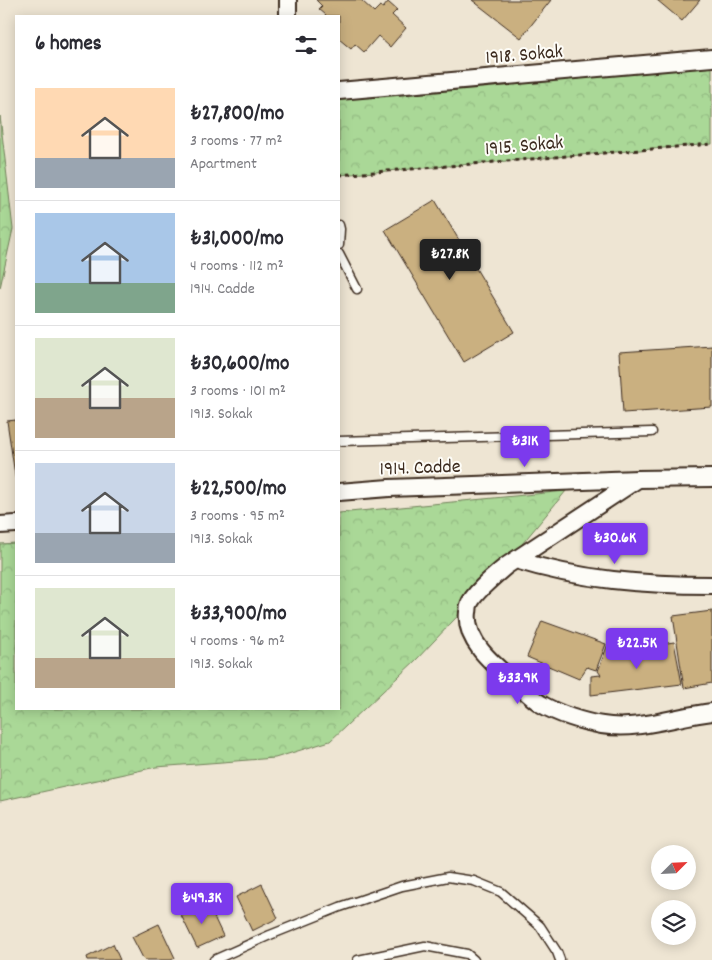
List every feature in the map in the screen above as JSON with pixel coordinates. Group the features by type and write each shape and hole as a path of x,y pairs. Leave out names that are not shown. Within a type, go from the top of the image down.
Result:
{"street":[{"path":"288,0 288,15"},
{"name":"1918. Sokak","path":"340,91 712,58"},
{"name":"1914. Cadde","path":"340,492 388,488 712,478"},
{"path":"638,479 516,560 498,573 478,592 469,604 467,621 472,637 484,654 540,704 566,715 603,725 628,726 712,712"},
{"path":"0,525 15,524"},
{"path":"516,560 556,571 612,580 649,584 712,585"}],"lane":[{"path":"340,256 357,289"},
{"path":"340,441 652,432"},
{"path":"214,960 340,907 402,886 448,877 474,881 502,892 540,926 560,960"},
{"path":"358,960 378,958 425,946 467,954 474,960"}],"path":[{"name":"1915. Sokak","path":"340,175 712,144"}],"green space":[{"path":"712,58 712,144 340,175 340,91"},
{"path":"0,116 13,229 0,288"},
{"path":"566,491 498,573 469,604 416,660 330,741 275,758 156,767 0,801 0,544 15,543 15,710 340,710 340,513"}],"building":[{"path":"316,0 361,0 374,12 380,6 383,8 388,2 397,10 392,15 406,28 390,47 378,36 364,52 355,44 351,49 340,40 340,15 326,15 319,9 322,6"},
{"path":"472,0 551,0 521,38"},
{"path":"657,0 700,0 682,21"},
{"path":"435,200 514,332 464,362 385,230"},
{"path":"712,346 712,407 623,413 619,352"},
{"path":"15,420 15,475 7,421"},
{"path":"712,611 712,683 684,688 673,616"},
{"path":"542,621 606,644 596,670 587,667 579,679 527,657"},
{"path":"674,642 682,684 591,695 591,676 601,675 598,671 608,644 617,651 634,648 644,654 653,654 655,645"},
{"path":"262,884 278,918 252,931 236,897"},
{"path":"207,902 223,936 197,948 181,915"},
{"path":"159,924 175,958 171,960 144,960 132,937"},
{"path":"113,944 120,960 88,960 87,957"}]}
